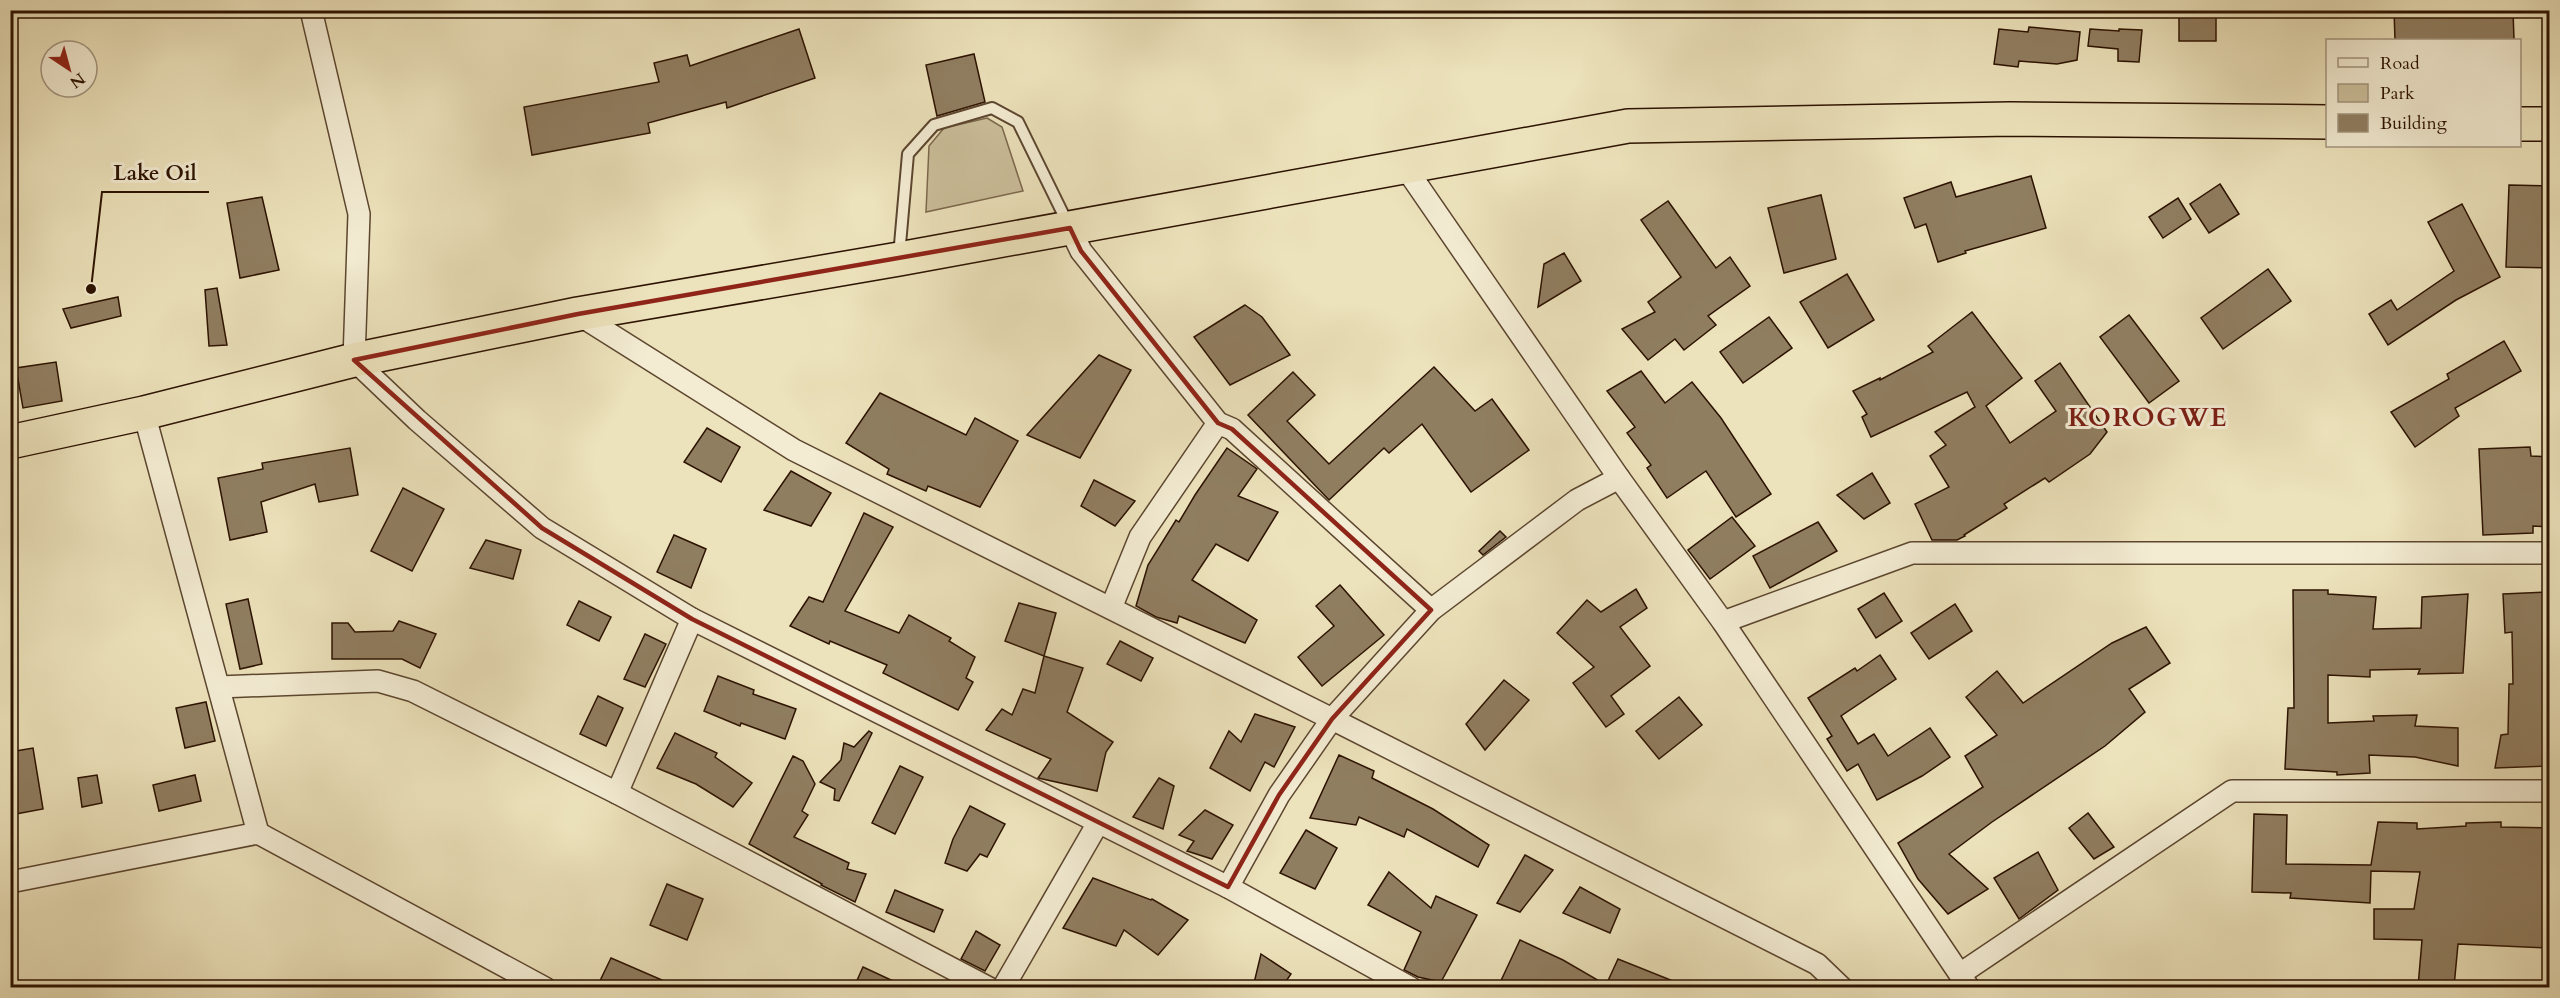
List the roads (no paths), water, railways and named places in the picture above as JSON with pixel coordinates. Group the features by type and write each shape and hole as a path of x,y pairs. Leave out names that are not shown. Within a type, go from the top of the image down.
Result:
{"highway":[{"path":"10,442 144,412 354,360 578,314 899,259 1628,126 2010,119 2326,122"},
{"path":"2521,124 2550,124"}],"street":[{"path":"311,10 359,214 354,360 417,420 542,528 692,619 1228,887 1411,987"},
{"path":"1405,167 1619,478 1723,622 1965,981 2232,791 2550,791"},
{"path":"1070,228 1081,251 1218,423 1232,429 1431,610"},
{"path":"578,314 794,450 1332,718 1817,964 1842,987"},
{"path":"144,412 258,833"},
{"path":"1111,608 1140,537 1218,423"},
{"path":"1228,887 1280,795 1332,718 1431,610 1577,500 1619,478"},
{"path":"1723,622 1912,553 2550,553"},
{"path":"617,793 692,619"},
{"path":"219,687 378,681 413,691 617,793 989,987"},
{"path":"1003,987 1098,823"},
{"path":"10,882 258,833 545,987"}],"lane":[{"path":"899,259 908,154 934,125 992,108 1018,122 1070,228"}],"place":[{"name":"Lake Oil","path":"91,289"}],"district":[{"name":"KOROGWE","path":"2148,417"}]}
